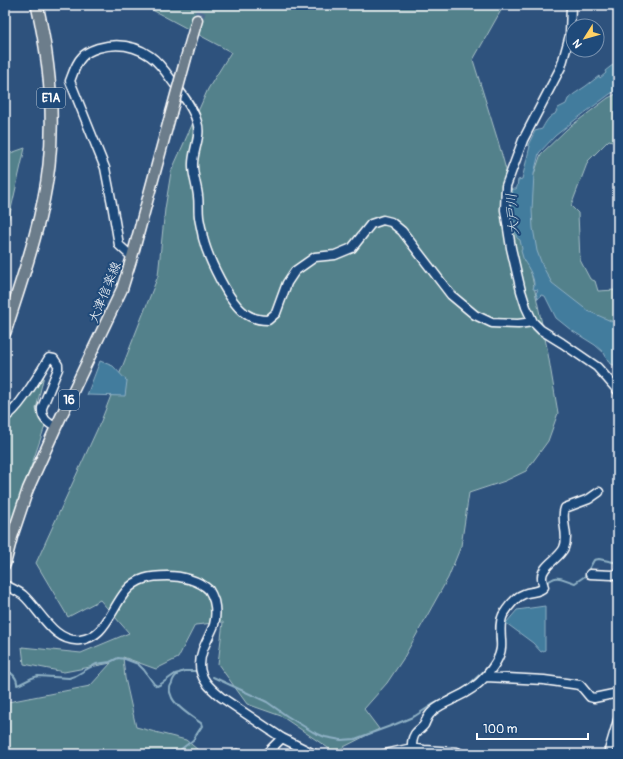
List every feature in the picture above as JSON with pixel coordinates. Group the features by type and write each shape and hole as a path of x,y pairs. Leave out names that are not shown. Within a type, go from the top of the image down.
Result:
{"highway":[{"name":"E1A","path":"5,332 33,245 45,193 49,166 52,119 50,83 46,52 36,5"}],"main road":[{"name":"大津信楽線","path":"5,564 12,537 28,489 122,289 186,58 198,20"}],"street":[{"path":"571,5 570,35 561,67 523,140 506,186 505,210 511,248 521,291 533,322 541,330 597,367 618,391"},
{"path":"132,257 119,245 105,168 70,81 75,68 82,57 92,50 104,46 129,46 139,49 151,56 172,81 194,114 198,123 198,134 193,166 198,197 199,218 204,240 213,266 231,297 239,308 246,314 258,320 268,320 276,313 287,283 295,271 315,257 335,255 352,248 371,224 382,220 391,222 402,232 451,295 475,315 492,323 518,324 533,322"},
{"path":"5,417 10,414 24,397 49,358 54,359 58,365 58,369 42,408 42,414 49,424 56,427"},
{"path":"412,751 412,741 430,713 439,705 476,687 486,677 498,660 501,649 500,630 502,616 518,597 542,589 544,585 542,576 544,569 562,553 565,546 566,534 563,512 564,508 589,499 599,492"},
{"path":"590,574 612,575 618,573"},
{"path":"5,585 23,595 54,631 65,638 75,641 84,640 98,632 104,626 121,597 136,582 145,578 163,576 195,581 210,591 216,609 213,626 201,655 200,666 205,682 221,697 282,738 314,754"},
{"path":"486,677 544,680 580,685 590,697 594,698 618,693"},
{"path":"608,754 618,720"},
{"path":"266,754 282,738"},
{"path":"385,754 424,750 457,752 461,754"}],"green space":[{"path":"143,5 504,5 473,60 520,220 547,348 558,413 548,441 526,471 505,481 469,493 461,546 448,578 403,659 387,683 364,709 379,729 334,752 281,716 247,704 218,664 223,622 195,625 178,658 156,669 123,657 125,678 136,727 186,740 203,754 9,754 8,702 90,686 111,663 64,672 24,664 22,647 81,653 129,633 100,600 68,617 36,563 101,421 158,276 165,209 171,172 208,89 231,52"},
{"path":"618,93 618,140 615,142 609,140 588,161 571,206 578,213 580,260 590,279 595,281 598,291 616,290 618,303 618,330 551,288 534,252 528,191 541,154 567,129 608,98"},
{"path":"25,148 9,218 5,228 5,155"},
{"path":"46,367 36,409 45,426 5,542 5,420"}],"water":[{"name":"大戸川","path":"618,63 618,90 610,94 575,120 555,136 539,153 534,174 532,210 537,251 543,267 552,283 588,311 618,324 618,366 610,364 604,353 595,345 571,330 556,318 545,296 541,295 538,299 536,293 538,290 533,289 533,278 524,261 520,240 516,235 515,229 517,224 511,220 513,218 510,214 513,212 510,204 510,195 513,192 512,189 516,189 518,180 522,179 530,146 528,145 535,131 542,129 549,118 555,114 558,108 566,104 568,99 599,76 600,78 606,73 605,71"},
{"path":"100,361 113,366 127,381 125,396 87,395"},
{"path":"545,606 545,650 541,652 533,643 506,623 517,610"}],"waterway":[{"path":"545,584 557,578 575,583 585,576 594,560 599,559 618,563"},
{"path":"513,597 516,593 522,591"},
{"path":"497,630 497,644"},
{"path":"5,669 14,676 17,685 38,676 69,678 96,664 110,662 118,658 138,664 157,686 175,674 184,671 197,671"},
{"path":"213,677 267,702 313,732 325,737 341,740 355,739 415,716 432,705 465,688 490,664"},
{"path":"170,751 180,750 193,740 202,726 201,723 183,710 172,699 170,687 177,675"}],"tunnel":[{"path":"197,20 204,5"}]}
